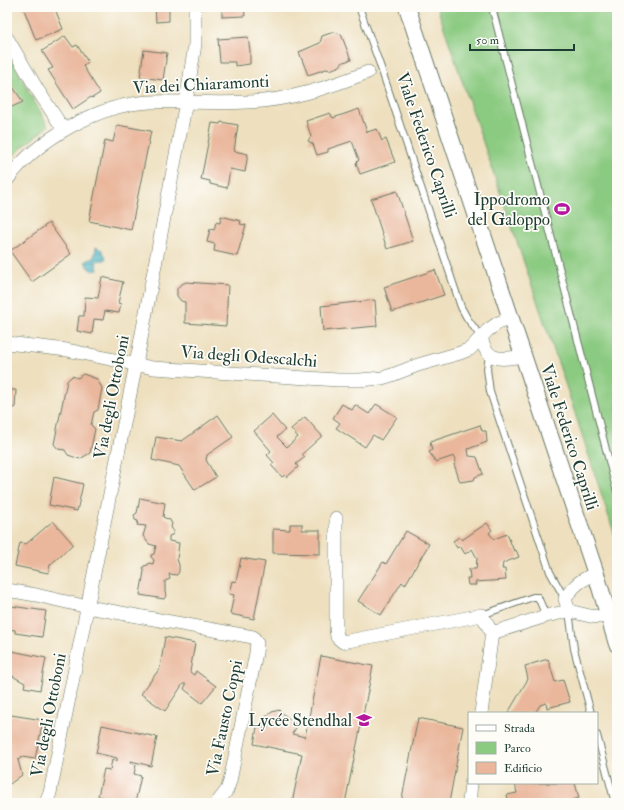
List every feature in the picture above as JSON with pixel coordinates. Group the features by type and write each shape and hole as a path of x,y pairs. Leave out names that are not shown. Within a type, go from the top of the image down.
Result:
{"street":[{"name":"Via degli Ottoboni","path":"48,798 88,607 186,102 195,44 195,7"},
{"name":"Viale Federico Caprilli","path":"407,7 596,574 617,644"},
{"path":"7,38 37,89 64,130"},
{"name":"Via dei Chiaramonti","path":"7,180 26,158 64,130 98,112 149,102 249,102 292,96 340,83 368,72"},
{"path":"481,337 498,323 511,318"},
{"name":"Viale Federico Caprilli","path":"481,337 483,347 489,355 497,358 524,356"},
{"name":"Via degli Odescalchi","path":"7,343 67,350 153,368 338,380 360,380 392,375 418,364 460,353 470,349 481,337"},
{"path":"336,518 337,637 343,642 482,615 492,633 481,712"},
{"path":"492,633 546,616 567,605 571,589 579,581 596,574"},
{"path":"7,590 88,607"},
{"path":"567,605 590,616 600,617 608,615"},
{"name":"Via Fausto Coppi","path":"88,607 253,637 257,643 230,780 227,790 217,803"},
{"path":"469,803 471,784"}],"lane":[{"name":"Viale Federico Caprilli","path":"359,7 461,307 481,337"},
{"path":"492,7 617,492"},
{"name":"Viale Federico Caprilli","path":"489,355 487,369 490,392 550,572 567,605"},
{"path":"482,615 533,597 538,597 546,616"},
{"path":"567,605 574,649 591,712"},
{"path":"598,739 615,803"}],"green space":[{"name":"Ippodromo del Galoppo","path":"437,7 617,7 617,542 567,389"},
{"path":"7,52 48,126 17,152 7,164"}],"water":[{"path":"96,247 102,250 106,257 105,260 96,261 98,270 93,271 89,269 85,262 94,257"}],"building":[{"path":"23,7 61,7 55,9 63,29 36,40"},
{"path":"155,7 169,7 169,21 156,22"},
{"path":"222,7 244,7 245,16 222,17"},
{"path":"334,32 341,34 351,60 343,62 340,66 330,70 326,69 308,75 299,52 320,43 322,36"},
{"path":"65,36 73,47 77,45 88,62 83,66 100,93 73,109 48,70 53,68 42,51"},
{"path":"248,37 250,64 235,66 235,62 220,62 218,39"},
{"path":"144,50 167,53 163,80 140,77"},
{"path":"11,84 23,102 7,109 7,85"},
{"path":"359,109 367,132 377,129 382,141 386,139 395,162 360,174 356,163 359,160 352,141 328,149 328,152 317,155 313,144 308,141 311,136 306,121 330,113 333,118"},
{"path":"221,122 238,125 234,151 248,154 245,172 230,169 227,188 210,184 210,181 201,179 212,123 220,124"},
{"path":"117,125 151,131 131,230 89,221 105,140 113,142"},
{"path":"397,191 413,241 387,249 371,199"},
{"path":"221,216 241,221 240,224 246,225 237,256 214,251 215,244 207,242 210,229 214,230 216,222 220,223"},
{"path":"49,223 71,254 32,282 10,251"},
{"path":"435,270 444,295 392,312 384,287"},
{"path":"102,277 123,282 118,303 121,304 119,313 105,311 103,320 94,319 92,334 77,331 79,316 84,316 85,297 98,298"},
{"path":"186,282 228,285 226,326 185,323 185,302 181,301 177,296 177,289 180,285"},
{"path":"375,300 377,326 323,331 321,306"},
{"path":"83,374 97,379 102,388 98,410 94,412 91,425 95,429 90,453 80,459 68,455 65,450 58,449 54,444 67,381 72,376 78,378"},
{"path":"7,390 16,390 15,408 7,407"},
{"path":"342,404 352,410 355,405 369,414 376,404 397,417 381,440 373,435 365,447 336,428 340,423 333,418"},
{"path":"218,415 233,437 207,455 206,460 216,477 195,490 179,466 152,460 156,437 182,441"},
{"path":"272,415 285,430 277,437 287,447 298,437 291,429 305,417 322,436 302,454 305,457 296,464 298,467 287,477 285,475 282,477 271,465 274,463 267,455 271,451 254,431"},
{"path":"480,425 482,431 486,431 487,442 468,449 469,456 477,457 483,474 475,477 474,480 460,482 454,464 456,463 454,456 436,462 429,452 432,450 430,442"},
{"path":"54,477 83,484 77,511 49,505"},
{"path":"140,498 165,503 163,517 170,520 172,524 171,527 174,532 169,536 169,541 179,543 177,559 179,572 177,575 169,574 170,579 165,581 166,596 164,599 140,595 144,571 143,567 149,563 153,564 154,560 151,555 154,554 156,546 149,544 143,536 146,526 137,525 138,521 135,520 134,515 137,513"},
{"path":"53,521 73,544 50,565 48,573 15,566 20,543 26,544"},
{"path":"487,523 492,530 489,533 494,539 507,534 514,551 516,550 519,557 503,563 502,569 505,569 506,580 475,582 476,585 468,585 467,578 470,578 469,569 476,569 477,558 472,549 465,554 460,546 457,548 453,541 459,537 462,540"},
{"path":"290,524 302,524 302,530 320,530 320,554 273,553 273,529 290,530"},
{"path":"406,531 429,544 405,585 402,582 381,615 358,601 383,562 386,564"},
{"path":"241,558 265,562 254,619 230,614 234,595 229,594 232,581 236,582"},
{"path":"11,606 46,611 42,637 15,633 15,630 8,629"},
{"path":"165,637 195,643 190,672 194,675 196,671 216,686 202,703 184,689 186,684 183,684 165,711 141,694 160,668"},
{"path":"7,650 46,658 40,690 24,687 25,683 7,673"},
{"path":"321,656 373,666 345,803 292,803 302,754 254,744 257,727 267,729 268,727 264,726 263,719 272,712 279,710 295,724 296,728 292,734 305,737"},
{"path":"548,659 555,682 563,680 570,702 547,708 546,703 540,705 536,712 509,712 528,679 525,666"},
{"path":"11,715 43,720 35,759 22,757 18,760 22,775 7,786 7,733"},
{"path":"418,718 463,727 449,803 401,803"},
{"path":"102,725 157,737 151,766 131,761 131,763 136,765 134,774 141,776 135,803 98,796 104,769 110,770 112,760 117,761 117,758 96,753"},
{"path":"515,784 575,784 579,798 562,803 509,803 507,795 517,793"}],"place":[{"name":"Ippodromo del Galoppo","path":"562,209"},
{"name":"Lycée Stendhal","path":"364,720"}]}
